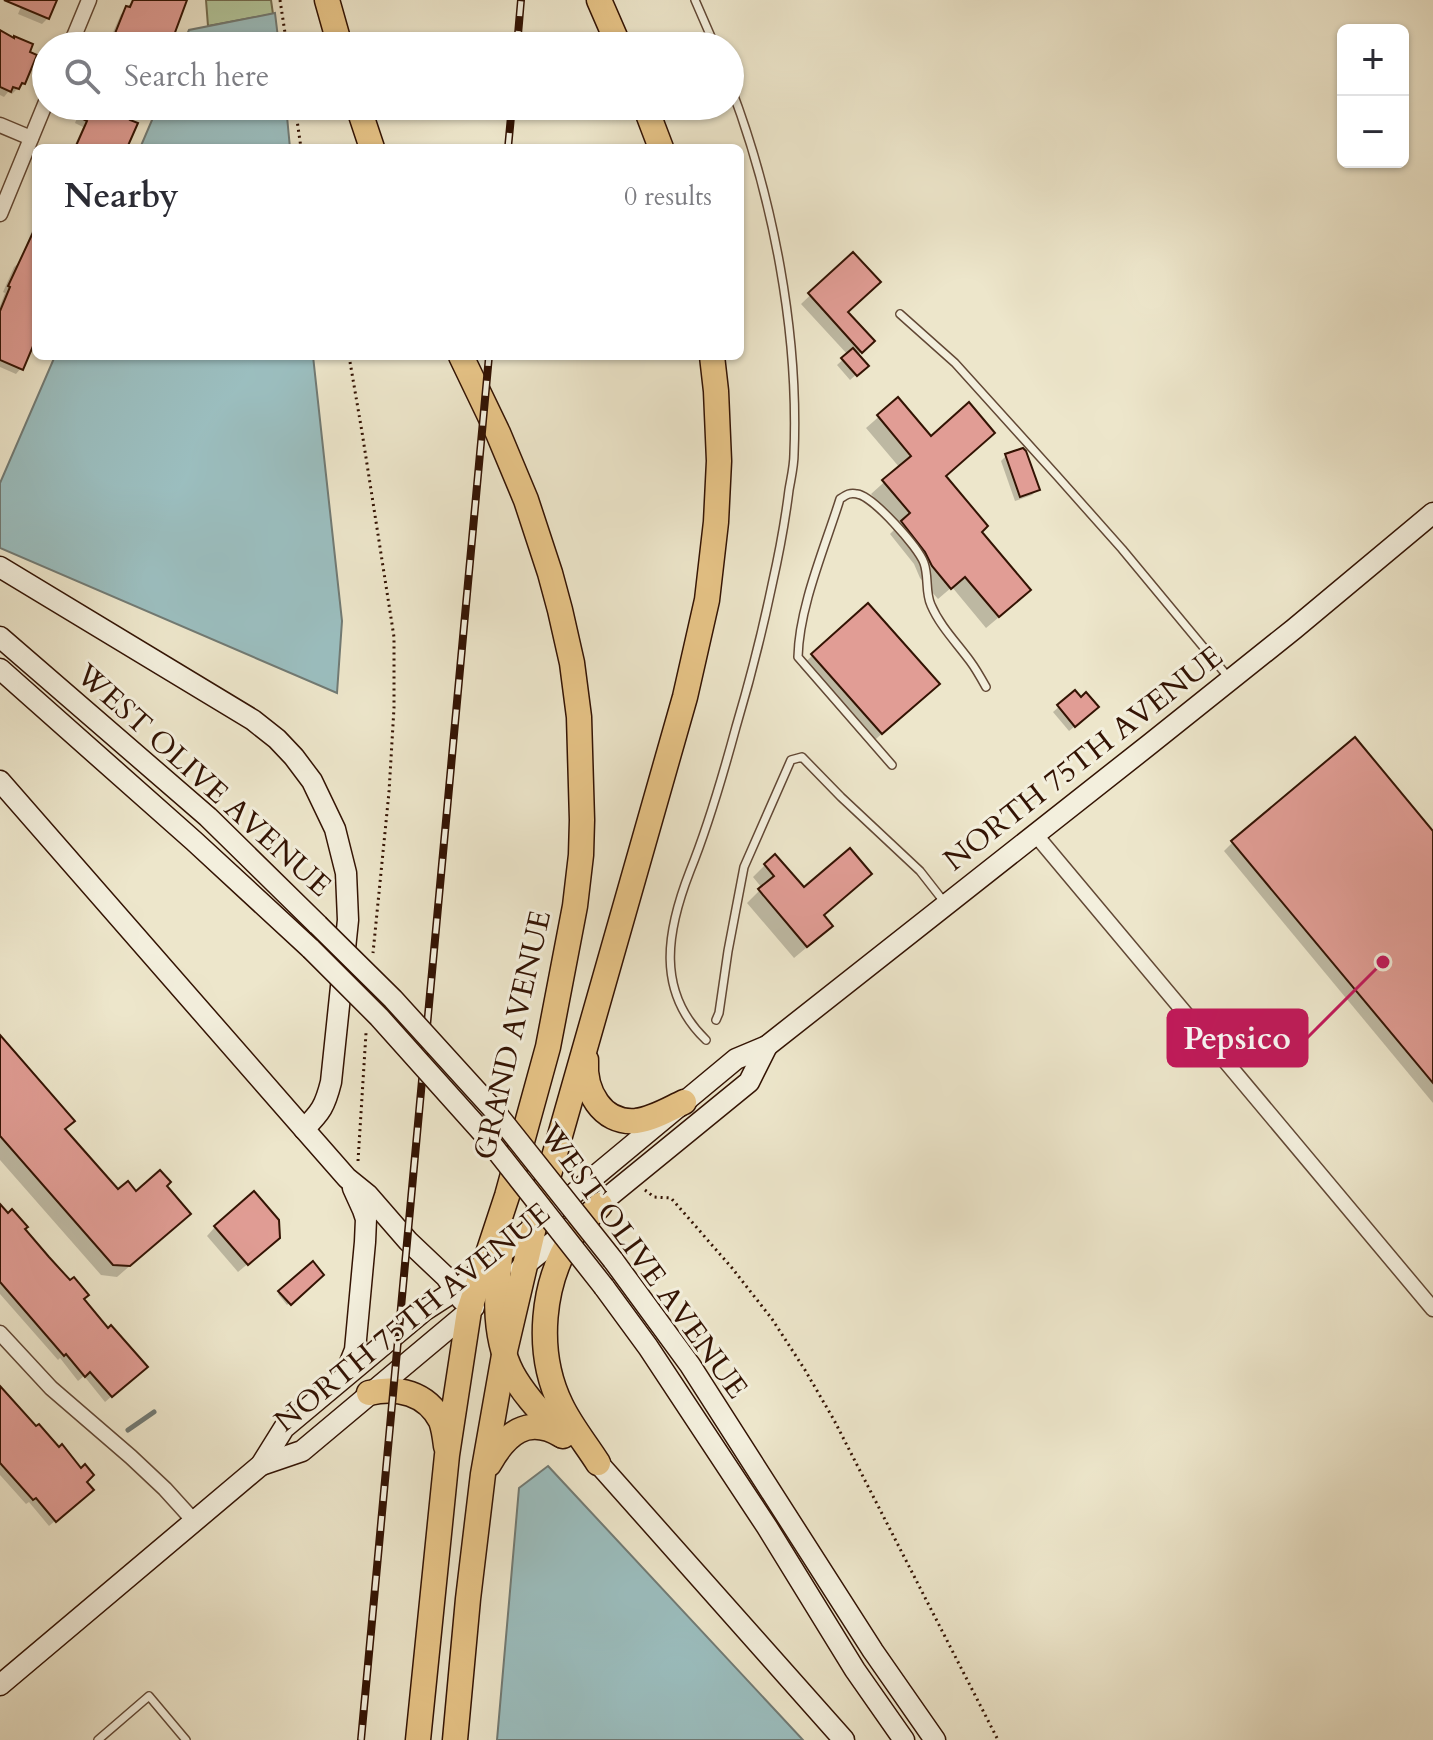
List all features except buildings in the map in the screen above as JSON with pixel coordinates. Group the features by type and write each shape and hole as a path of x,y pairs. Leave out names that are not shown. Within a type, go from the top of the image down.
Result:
{"highway":[{"path":"327,0 336,32"},
{"path":"599,0 613,32"},
{"path":"363,120 371,144"},
{"path":"650,120 659,144"},
{"name":"GRAND AVENUE","path":"418,1740 462,1300 489,1278 507,1196 548,1047 575,906 581,855 580,731 572,663 535,526 513,466 463,360"},
{"path":"455,1740 483,1474 504,1355 534,1227 682,711 707,600 719,461 712,360"},
{"path":"588,1036 588,1083 593,1098 608,1113 619,1119 640,1120 684,1102"},
{"path":"507,1196 500,1255 489,1278 504,1355 526,1393 563,1436"},
{"path":"598,1463 559,1403 544,1330 553,1281 565,1248 577,1229 600,1205"},
{"path":"462,1300 486,1345 500,1388"},
{"path":"369,1393 394,1389 420,1399 442,1424 447,1455"},
{"path":"483,1474 501,1444 511,1434 538,1426 549,1427 598,1463"}],"main road":[{"name":"NORTH 75TH AVENUE","path":"500,1255 736,1059 767,1046 1230,680 1433,513"},
{"path":"0,567 253,720 277,739 312,781 339,843 346,873 348,920 331,1082 321,1113 304,1129"},
{"name":"WEST OLIVE AVENUE","path":"0,637 208,817 393,999 493,1109 613,1260 690,1365 873,1651 935,1740"},
{"name":"WEST OLIVE AVENUE","path":"0,669 311,949 379,1017 482,1132 648,1347 767,1527 855,1670 904,1740"},
{"path":"0,781 304,1129 352,1173 408,1241 446,1277 462,1300"},
{"name":"NORTH 75TH AVENUE","path":"489,1278 525,1266 749,1082 767,1046"},
{"path":"344,1379 355,1350 366,1219 352,1173"},
{"name":"NORTH 75TH AVENUE","path":"0,1685 261,1465 284,1428 425,1310 462,1300"},
{"name":"NORTH 75TH AVENUE","path":"261,1465 302,1451 369,1393 462,1300"},
{"path":"598,1463 844,1740"}],"street":[{"path":"76,32 89,0"},
{"path":"0,214 38,120"},
{"path":"0,125 31,138"},
{"path":"1035,834 1433,1309"},
{"path":"0,1333 51,1388 131,1457 194,1521"}],"lane":[{"path":"695,0 709,32"},
{"path":"706,1040 694,1029 681,1009 672,982 669,949 678,900 704,836 763,630 783,538 794,456 789,331 780,270 760,175 742,120"},
{"path":"900,314 955,363 1058,477 1230,680"},
{"path":"892,765 798,657 804,613 840,499 849,493 860,494 877,505 917,550 926,572 930,603 943,628 986,687"},
{"path":"716,1020 744,867 791,760 802,757 920,871 946,905"},
{"path":"98,1740 149,1696 186,1740"}],"path":[{"path":"280,0 285,32"},
{"path":"297,120 300,144"},
{"path":"350,360 394,637 389,792 372,962"},
{"path":"352,1173 367,1022"},
{"path":"632,1179 654,1197 671,1198 772,1319 834,1420 998,1740"}],"green space":[{"path":"206,0 271,0 273,14 208,26"}],"water":[{"path":"275,13 277,32 188,32"},
{"path":"152,120 287,120 290,144 142,144"},
{"path":"53,360 313,360 342,621 337,693 0,548 0,483"},
{"path":"548,1466 803,1740 497,1740 519,1488"}],"waterway":[{"path":"128,1430 154,1412"}],"railway":[{"path":"518,32 521,0"},
{"path":"508,144 511,120"},
{"path":"361,1740 489,360"}],"place":[{"name":"Pepsico","path":"1383,962"}]}
